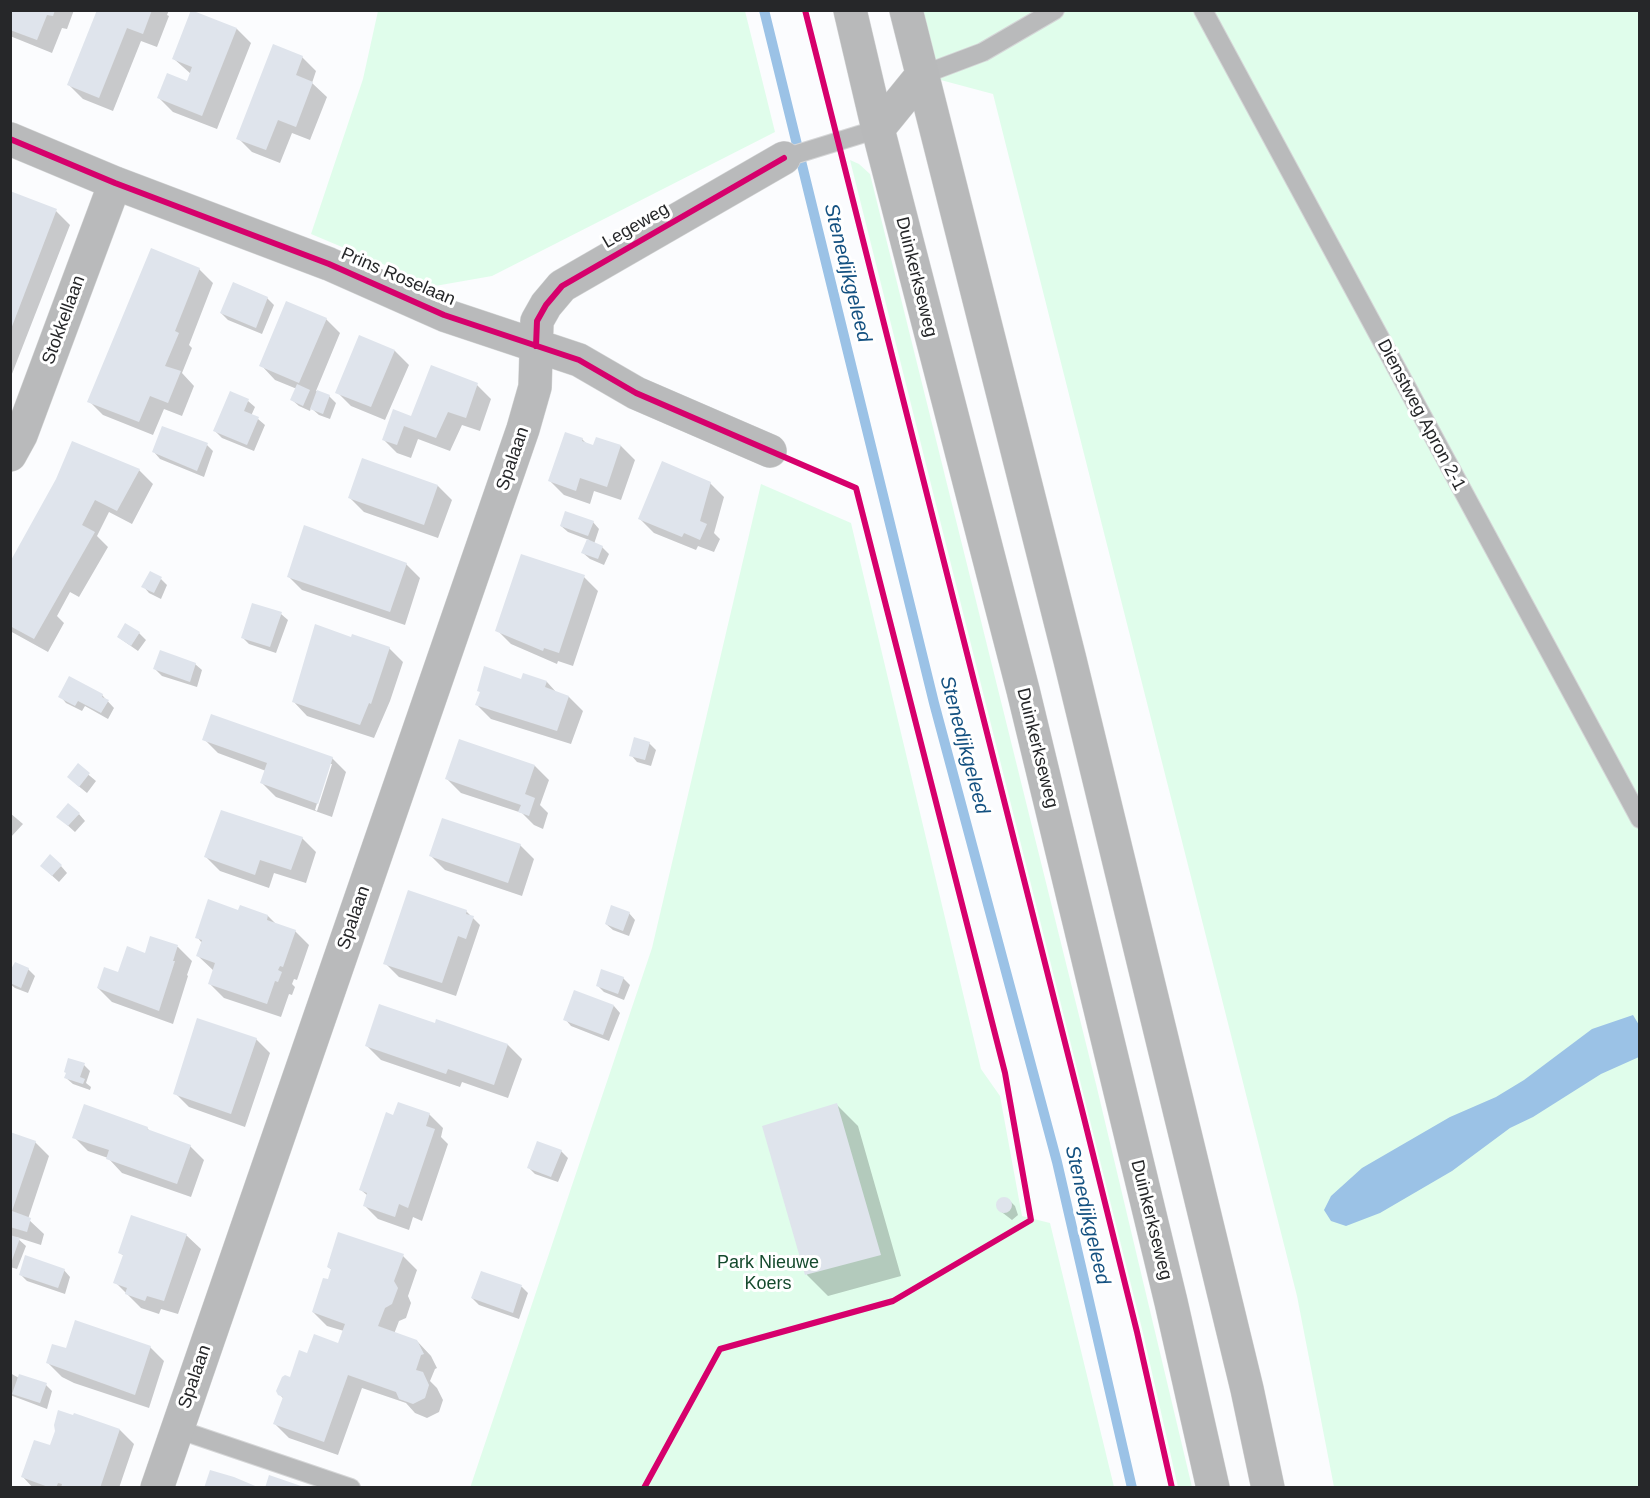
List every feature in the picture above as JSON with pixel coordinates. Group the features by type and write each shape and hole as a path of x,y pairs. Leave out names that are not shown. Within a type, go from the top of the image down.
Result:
{"main road":[{"name":"Duinkerkseweg","path":"850,10 878,129 1029,713 1171,1302 1213,1488"},
{"path":"906,10 1073,671 1242,1367 1268,1488"},
{"path":"878,129 922,75"}],"street":[{"name":"Prins Roselaan","path":"10,139 115,183 329,264 444,315 579,360 636,393 770,451"},
{"name":"Legeweg","path":"536,346 537,321 546,305 562,286 784,158"},
{"name":"Stokkellaan","path":"14,440 115,183"},
{"name":"Spalaan","path":"157,1488 523,429 535,387 536,346"}],"lane":[{"path":"922,75 983,52 1055,10"},
{"name":"Dienstweg Apron 2-1","path":"1203,10 1640,819"},
{"name":"Legeweg","path":"784,158 878,129"},
{"path":"177,1429 351,1488"}],"green space":[{"path":"378,11 745,11 775,132 492,276 435,286 311,234 363,79"},
{"path":"906,11 1639,11 1639,1487 1334,1487 1297,1296 993,94 922,75"},
{"path":"850,160 859,164 870,174 1096,1084 1192,1487 1178,1487 1143,1333"},
{"name":"Park Nieuwe Koers","path":"761,484 851,523 981,1069 1000,1096 1022,1216 1050,1223 1114,1487 470,1488 652,948"}],"water":[{"path":"1633,1015 1639,1025 1639,1057 1601,1074 1533,1117 1510,1128 1452,1171 1380,1213 1346,1226 1331,1221 1324,1210 1331,1196 1362,1168 1450,1117 1496,1097 1524,1080 1592,1029"}],"building":[{"path":"10,10 55,10 53,16 47,15 37,40 10,30"},
{"path":"97,10 152,10 143,34 127,28 99,98 67,85"},
{"path":"191,10 237,28 202,116 157,98 167,73 187,81 192,67 172,59"},
{"path":"273,44 303,56 296,75 313,82 296,127 278,120 266,150 236,139"},
{"path":"10,191 57,209 11,329 10,329"},
{"path":"151,248 200,268 175,331 179,333 165,366 181,371 168,403 150,396 139,422 87,402"},
{"path":"233,282 268,297 256,328 220,313"},
{"path":"286,301 327,318 299,383 259,366"},
{"path":"359,335 395,350 371,407 335,393"},
{"path":"431,365 478,383 466,418 448,412 436,438 404,426 397,445 382,440 393,409 411,416"},
{"path":"297,384 310,390 303,406 290,400"},
{"path":"317,390 330,395 323,414 310,409"},
{"path":"230,391 249,399 244,411 259,417 247,445 213,431"},
{"path":"162,426 208,443 197,471 152,452"},
{"path":"565,432 583,438 582,441 593,445 596,437 621,445 607,487 580,478 576,491 548,481"},
{"path":"72,441 140,469 117,511 95,500 82,525 95,532 34,639 10,626 10,562 56,479"},
{"path":"362,458 438,485 424,525 348,498"},
{"path":"662,461 711,482 700,521 707,524 700,540 684,533 682,537 638,519"},
{"path":"565,511 594,521 588,536 560,526"},
{"path":"304,525 407,563 390,612 287,577"},
{"path":"587,539 603,546 598,559 581,553"},
{"path":"521,554 585,575 559,653 544,648 543,651 495,631"},
{"path":"150,571 162,577 154,593 141,587"},
{"path":"252,603 282,612 270,647 241,638"},
{"path":"125,623 140,632 131,646 117,637"},
{"path":"315,624 351,637 352,634 390,647 371,704 369,703 360,725 292,702"},
{"path":"160,650 196,663 190,682 153,669"},
{"path":"484,666 521,679 523,673 547,681 545,687 569,696 557,731 475,705 480,692 477,691"},
{"path":"69,676 103,694 102,697 109,700 101,713 78,701 75,706 58,697"},
{"path":"211,714 333,757 318,804 260,783 267,763 202,740"},
{"path":"634,737 650,742 645,760 629,756"},
{"path":"459,739 535,765 525,794 535,798 529,816 518,812 521,805 445,779"},
{"path":"78,763 90,773 79,787 67,777"},
{"path":"68,803 80,813 68,826 56,817"},
{"path":"221,810 303,837 291,870 260,860 255,875 204,857"},
{"path":"442,818 521,844 508,883 429,856"},
{"path":"50,854 62,865 52,876 40,866"},
{"path":"408,890 467,910 466,914 474,916 466,939 458,936 442,983 383,964"},
{"path":"208,899 238,910 240,905 268,915 267,920 296,930 283,967 280,966 278,970 282,972 278,982 275,981 267,1004 208,984 215,963 196,956 202,940 195,938"},
{"path":"611,905 630,912 623,931 605,924"},
{"path":"150,936 178,945 159,1011 97,988 104,967 118,972 127,946 145,953"},
{"path":"15,962 29,968 21,988 10,983 10,971"},
{"path":"601,969 624,977 618,994 596,986"},
{"path":"574,990 614,1005 603,1035 563,1020"},
{"path":"379,1004 435,1023 436,1019 508,1044 494,1085 448,1069 446,1074 365,1046"},
{"path":"197,1018 257,1038 231,1114 173,1094"},
{"path":"68,1058 85,1063 80,1077 85,1079 83,1084 64,1078"},
{"path":"398,1102 430,1113 426,1126 435,1129 408,1208 399,1204 395,1217 363,1206 367,1193 359,1190 386,1112 393,1115"},
{"path":"837,1103 881,1255 805,1275 762,1126"},
{"path":"84,1104 191,1145 177,1184 106,1159 109,1150 72,1138"},
{"path":"10,1132 36,1141 12,1211 31,1218 27,1232 10,1227"},
{"path":"537,1141 562,1150 551,1177 527,1168"},
{"path":"1001,1197 1007,1197 1012,1205 1010,1211 1001,1213 996,1208 996,1202"},
{"path":"131,1215 187,1234 164,1301 147,1296 145,1301 125,1294 127,1288 113,1283 123,1255 118,1253"},
{"path":"338,1232 404,1254 394,1281 398,1288 392,1304 385,1308 378,1326 417,1340 424,1354 421,1355 416,1370 423,1372 429,1385 425,1398 413,1404 399,1399 396,1392 348,1375 324,1442 273,1424 283,1397 276,1391 282,1377 285,1375 290,1377 299,1350 307,1353 314,1334 338,1343 345,1324 312,1312 323,1278 328,1279 331,1269 327,1267"},
{"path":"10,1235 20,1238 11,1263 10,1263"},
{"path":"25,1255 65,1269 58,1288 19,1275"},
{"path":"481,1271 522,1285 513,1313 471,1298"},
{"path":"75,1320 151,1346 135,1395 46,1363 52,1344 66,1348"},
{"path":"19,1374 47,1383 40,1403 12,1394"},
{"path":"58,1410 73,1415 74,1413 120,1429 100,1488 61,1488 62,1484 58,1483 56,1488 51,1488 21,1477 34,1440 50,1445"},
{"path":"210,1470 234,1477 260,1488 204,1488"},
{"path":"269,1475 304,1487 304,1488 265,1488"}],"waterway":[{"name":"Stenedijkgeleed","path":"764,10 934,703 1057,1162 1132,1488"}],"cycle path":[{"path":"805,10 1084,1118 1137,1332 1172,1488"},
{"path":"10,139 115,183 329,264 444,315 579,360 636,393 856,488 1005,1073 1031,1220 893,1301 720,1349 644,1488"},
{"path":"536,346 537,321 546,305 562,286 784,158"}]}
